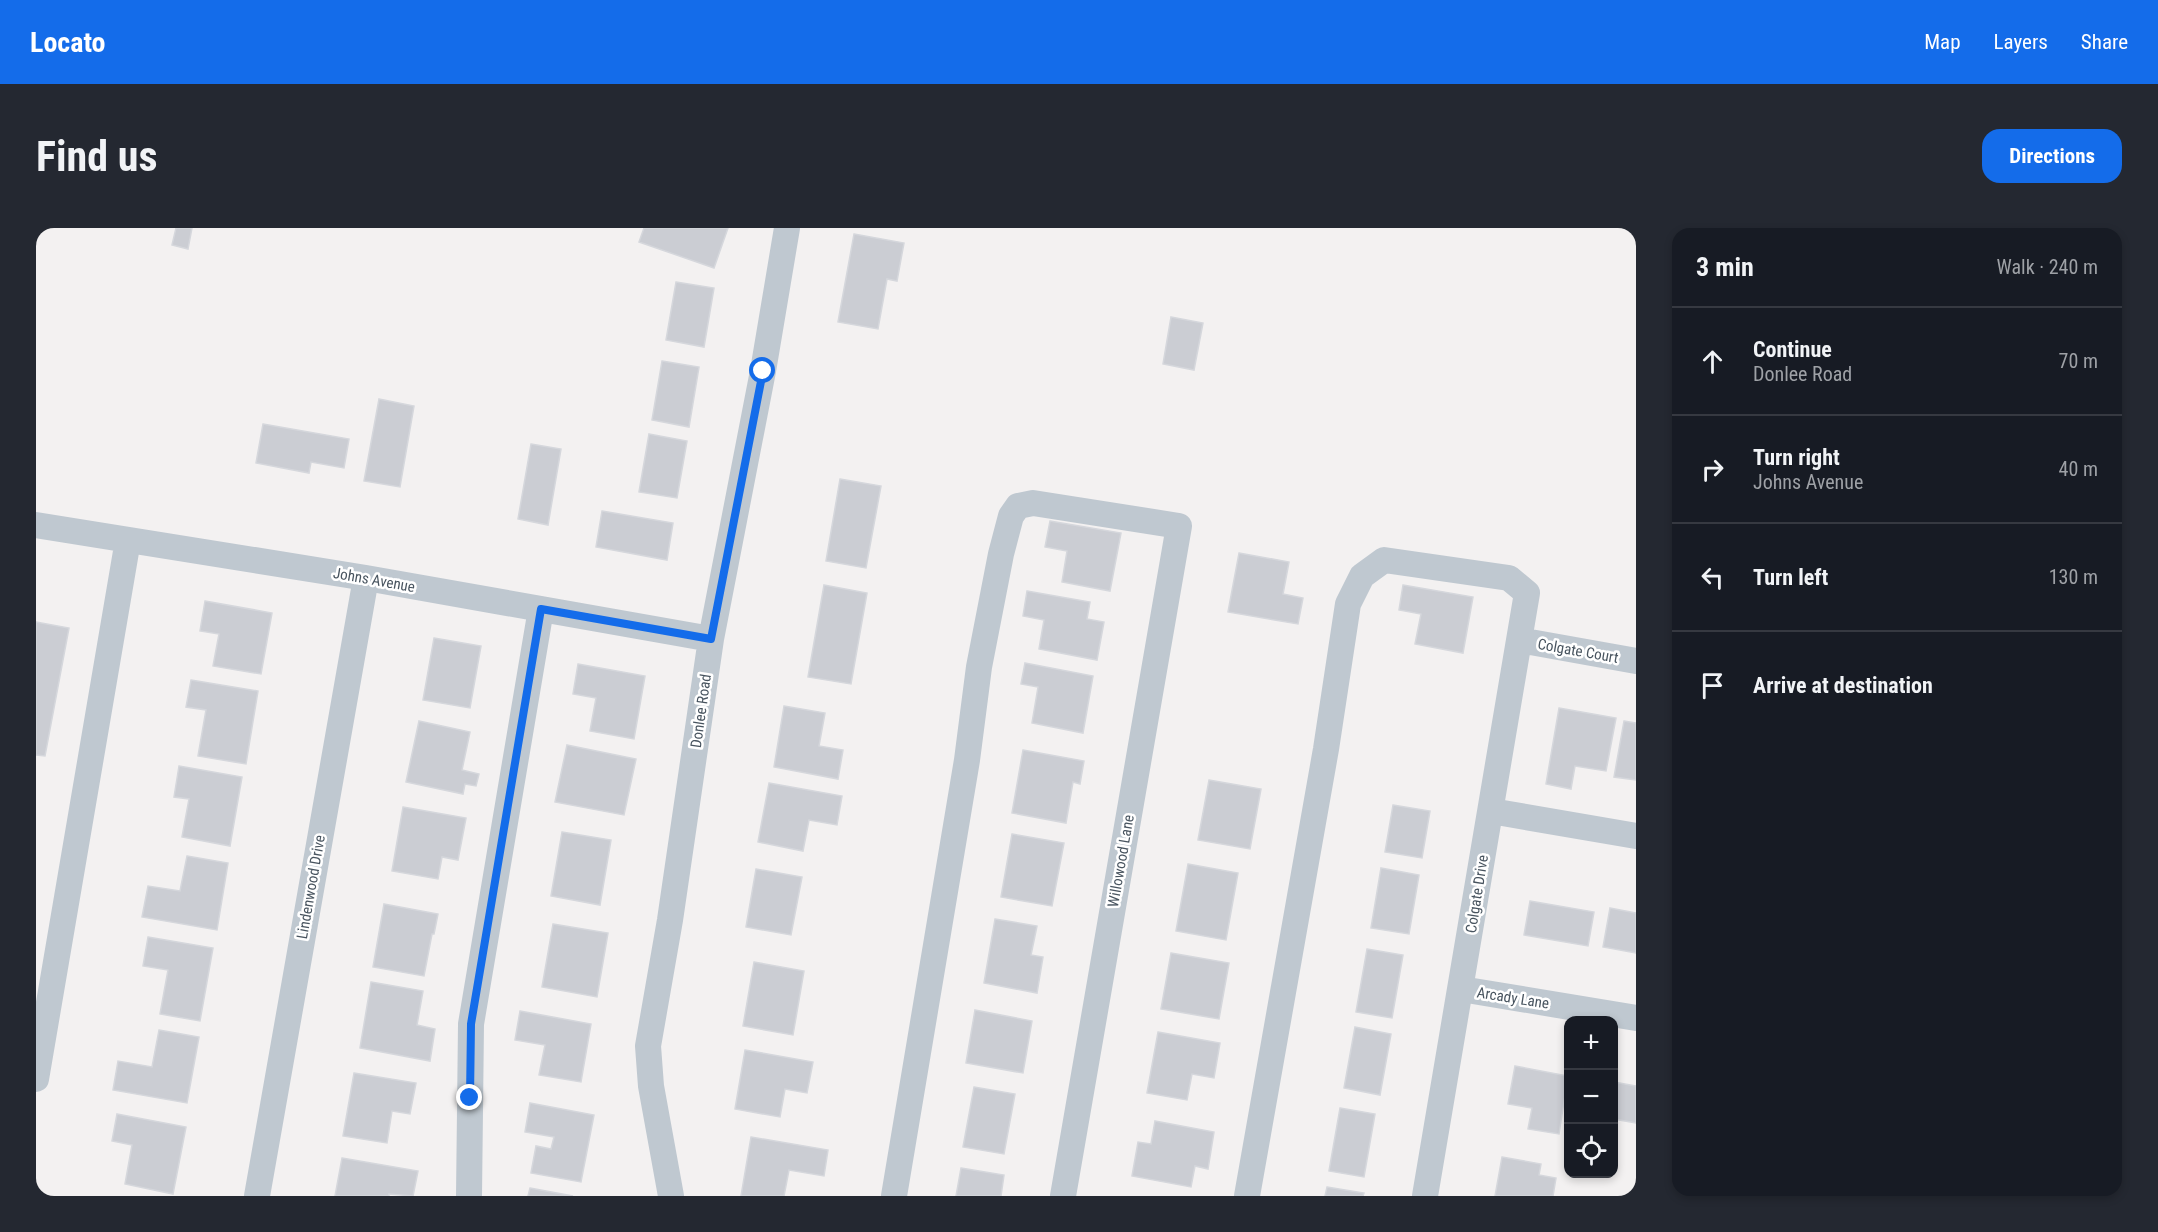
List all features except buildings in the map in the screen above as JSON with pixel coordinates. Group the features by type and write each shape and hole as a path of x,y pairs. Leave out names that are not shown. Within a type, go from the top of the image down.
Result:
{"street":[{"name":"Donlee Road","path":"671,1196 651,1086 648,1046 670,920 711,639 763,371 787,228"},
{"name":"Willowood Lane","path":"894,1196 962,794 979,667 1011,516 1018,506 1033,503 1179,526 1063,1196"},
{"name":"Johns Avenue","path":"36,525 366,578 711,639"},
{"path":"36,1079 128,540"},
{"name":"Colgate Drive","path":"1247,1196 1324,761 1348,604 1362,576 1384,560 1509,578 1527,593 1425,1196"},
{"name":"Lindenwood Drive","path":"257,1196 366,578"},
{"path":"469,1196 471,1024 541,609"},
{"name":"Colgate Court","path":"1519,640 1636,661"},
{"path":"1491,811 1636,836"},
{"name":"Arcady Lane","path":"1461,989 1636,1017"}],"route":[{"path":"470,1098 471,1024 541,609 711,639 763,371"}]}
